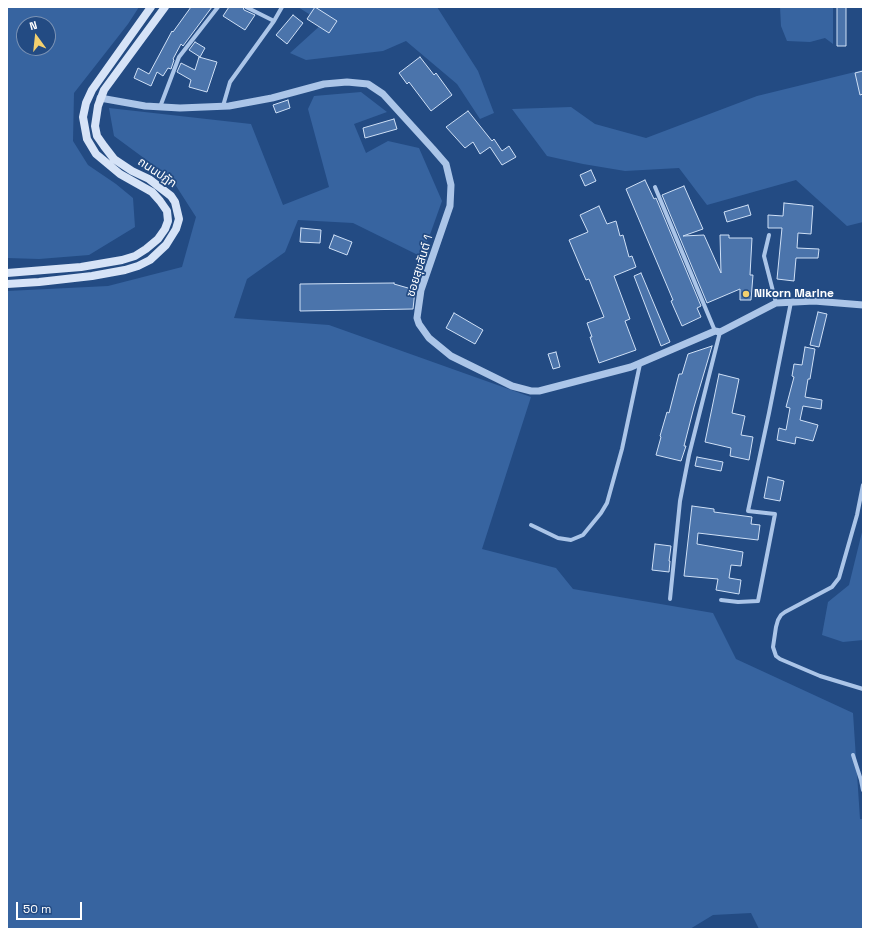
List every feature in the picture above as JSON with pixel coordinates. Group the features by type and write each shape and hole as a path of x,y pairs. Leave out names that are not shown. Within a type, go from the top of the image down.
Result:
{"main road":[{"name":"ถนนปฏัก","path":"7,273 81,267 122,260 135,256 146,249 158,239 166,229 168,220 166,211 160,200 152,192 120,174 96,154 87,139 83,117 86,103 92,90 151,7"},
{"name":"ถนนปฏัก","path":"7,284 92,276 138,266 150,260 166,245 176,229 179,219 175,202 171,196 149,179 132,171 114,159 97,136 95,126 100,98 104,90 165,7"}],"street":[{"path":"160,107 178,57 218,7"},
{"path":"246,7 274,21"},
{"path":"223,106 230,82 274,21 282,7"},
{"name":"ซอยสุขสันต์ 1","path":"100,98 145,106 160,107 180,108 223,106 272,98 324,84 347,82 368,84 383,94 446,164 452,185 450,206 421,290 417,318 422,330 428,338 451,356 512,386 531,391 546,389 631,367 717,332 776,304 814,301 863,305"},
{"path":"655,187 717,332 680,501 670,599"},
{"path":"769,234 764,256 776,304"},
{"path":"721,600 738,602 758,601 775,514 748,511 791,302"},
{"path":"531,525 558,538 570,540 583,534 608,503 622,449 640,364"},
{"path":"863,485 857,515 839,578 832,587 781,615 776,627 773,648 776,656 780,659 820,676 863,689"},
{"path":"853,755 863,790"}],"shaded area":[{"path":"7,7 139,7 128,24 74,93 73,141 88,165 116,184 133,198 135,227 89,255 39,259 7,258"},
{"path":"298,7 437,7 478,71 494,113 480,119 457,84 406,41 383,51 306,60 290,53 323,23"},
{"path":"780,7 833,7 833,44 825,38 810,42 787,41 781,26"},
{"path":"863,70 863,222 847,226 796,180 707,205 679,168 625,171 547,156 512,109 571,107 595,124 646,138 757,96"},
{"path":"361,92 387,112 354,124 366,153 388,141 419,148 442,201 422,257 353,223 298,220 285,252 247,279 234,318 329,325 531,397 482,549 556,568 573,589 713,613 736,659 853,713 860,819 863,819 863,929 759,929 751,913 713,915 690,929 7,929 7,291 108,286 182,267 196,217 171,178 114,136 109,108 251,124 283,205 329,187 308,109 314,96"},
{"path":"863,528 863,640 843,642 822,635 828,602 849,585"}],"building":[{"path":"191,7 212,7 183,46 181,44 173,59 171,69 168,68 163,76 157,72 151,86 134,78 138,68 149,74 172,31 173,32"},
{"path":"229,7 243,7 244,10 255,15 245,30 223,16"},
{"path":"315,7 337,21 329,33 307,19"},
{"path":"837,7 846,7 846,46 837,46"},
{"path":"293,15 303,23 287,44 276,35"},
{"path":"195,42 205,48 200,57 189,50"},
{"path":"199,57 217,62 207,92 189,87 191,80 177,72 181,63 195,70"},
{"path":"420,57 434,75 436,73 452,95 431,111 409,82 407,84 399,73"},
{"path":"863,71 863,94 860,95 855,73"},
{"path":"288,100 290,108 276,113 273,105"},
{"path":"468,111 492,141 494,139 502,151 509,146 516,157 502,165 490,147 480,154 473,142 465,148 446,127"},
{"path":"394,119 397,129 365,138 363,128"},
{"path":"591,170 596,181 585,186 580,175"},
{"path":"645,180 654,199 656,198 701,306 697,308 701,317 682,326 671,301 673,300 626,189"},
{"path":"684,186 703,229 683,236 704,235 721,273 720,235 729,235 729,238 752,238 750,275 753,275 751,300 740,300 740,289 707,303 662,195"},
{"path":"784,203 813,206 811,234 798,233 797,248 819,249 818,258 796,258 794,281 777,279 782,228 768,228 768,215 783,216"},
{"path":"748,205 751,215 727,222 724,212"},
{"path":"599,206 607,224 616,221 620,236 623,235 629,257 632,256 636,267 614,276 630,319 625,321 636,350 599,363 587,323 604,317 589,279 586,280 569,240 588,232 580,215"},
{"path":"301,228 321,230 320,243 300,242"},
{"path":"334,235 352,242 347,255 329,248"},
{"path":"641,273 670,342 661,346 634,276"},
{"path":"394,283 415,290 413,309 300,311 300,284"},
{"path":"818,312 827,314 819,347 810,345"},
{"path":"454,313 483,330 475,344 446,328"},
{"path":"712,346 694,407 684,446 686,446 681,461 656,455 660,436 667,412 669,413 679,374 682,374 688,354"},
{"path":"805,347 815,349 810,379 808,379 805,397 822,400 821,409 803,406 800,420 818,425 813,441 796,437 795,444 777,440 779,428 786,430 790,408 786,407 794,377 792,376 794,364 802,365"},
{"path":"556,352 560,367 553,369 548,354"},
{"path":"719,374 739,379 732,413 745,416 741,435 753,437 749,460 730,456 731,448 705,442"},
{"path":"697,457 723,462 721,471 695,466"},
{"path":"768,477 784,481 780,501 764,498"},
{"path":"692,506 714,509 714,512 752,517 751,524 760,525 758,540 698,533 697,544 743,552 741,566 731,565 729,578 741,580 739,594 716,590 718,579 684,576"},
{"path":"655,544 671,546 669,572 652,570"}],"place":[{"name":"Nikorn Marine","path":"746,294"}]}
